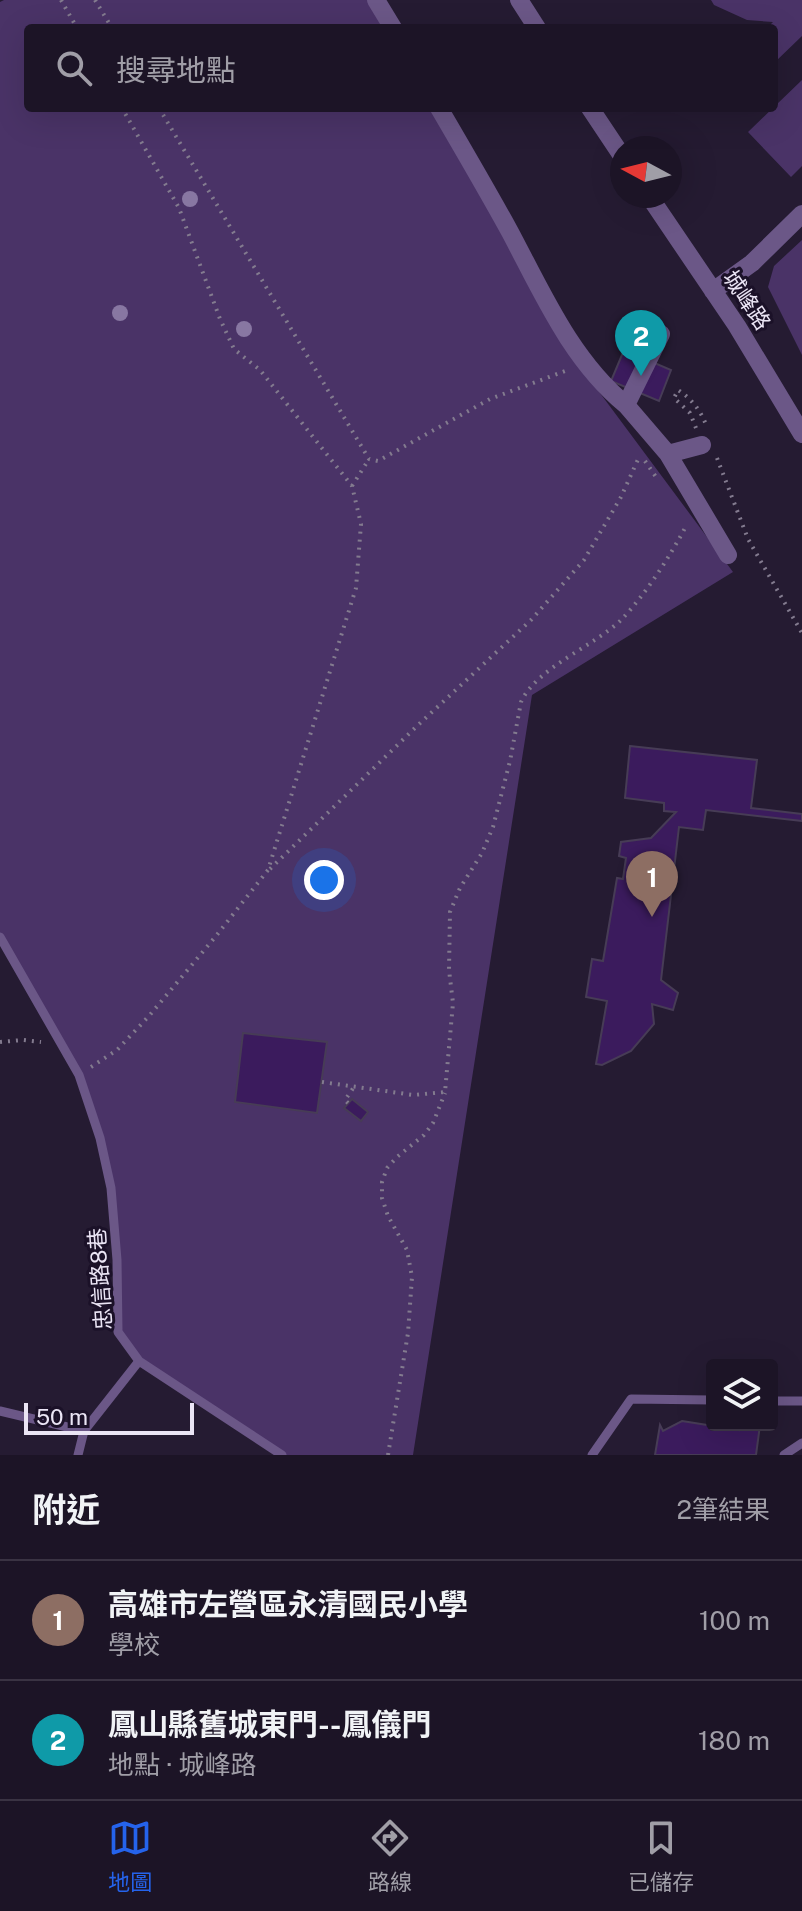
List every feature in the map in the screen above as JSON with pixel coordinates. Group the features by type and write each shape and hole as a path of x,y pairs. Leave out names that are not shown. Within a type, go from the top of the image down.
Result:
{"street":[{"path":"376,0 391,24"},
{"path":"519,0 534,24"},
{"path":"441,112 568,340 610,392 626,405 668,454 728,555"},
{"path":"593,112 610,138"},
{"name":"城峰路","path":"657,208 737,326 802,434"},
{"path":"713,291 752,263 802,214"},
{"path":"626,405 661,334"},
{"path":"668,454 706,441"}],"lane":[{"name":"忠信路8巷","path":"0,937 79,1075 100,1138 111,1188 117,1260 118,1332 139,1361 282,1455"},
{"path":"78,1455 84,1431 139,1361"},
{"path":"592,1455 631,1399 706,1400"},
{"path":"778,1401 802,1401"},
{"path":"0,1411 84,1431"},
{"path":"784,1455 802,1443"}],"path":[{"path":"61,0 75,24"},
{"path":"95,0 110,24"},
{"path":"124,112 179,208 234,349 260,370 352,486 361,524 356,588 268,870"},
{"path":"161,112 369,459 378,461 490,399 574,368 583,357"},
{"path":"706,441 697,406 678,390 674,398 690,413 706,441 748,539 802,633"},
{"path":"79,1075 117,1050 149,1016 268,870 531,620 584,560 621,497 640,455"},
{"path":"352,486 369,459"},
{"path":"388,1455 408,1333 412,1277 407,1250 382,1198 382,1182 387,1168 433,1123 445,1092 453,1003 449,970 450,912 493,827 525,693 546,674 621,620 649,584 684,529 696,501"},
{"path":"0,1042 23,1040 47,1045"},
{"path":"322,1082 413,1095 445,1092"},
{"path":"348,1103 345,1100 354,1087"}],"shaded area":[{"path":"373,0 387,24 24,24 24,112 436,112 597,389 733,572 532,695 413,1455 282,1455 139,1361 118,1332 111,1188 79,1075 0,937 0,2"},
{"path":"711,0 802,0 802,36 778,59 778,24 747,20 714,5"},
{"path":"802,80 802,166 791,177 748,132 769,112 778,112 778,103"},
{"path":"802,240 802,355 768,287 774,266"}],"building":[{"path":"624,350 671,370 659,401 611,381"},
{"path":"630,746 757,760 751,808 802,814 802,821 706,810 703,830 679,827 661,980 678,993 673,1010 652,1004 654,1024 631,1051 602,1065 596,1064 607,1001 586,997 592,959 603,961 617,878 623,879 626,858 619,856 621,842 651,838 676,812 664,811 664,803 625,798"},
{"path":"243,1033 327,1042 317,1113 235,1102"},
{"path":"352,1099 368,1112 361,1121 344,1108"},
{"path":"682,1421 706,1425 706,1431 759,1431 756,1455 655,1455 660,1425 663,1431"}],"place":[{"name":"鳳山縣舊城東門--鳳儀門","path":"641,376"},
{"name":"高雄市左營區永清國民小學","path":"652,917"}]}
